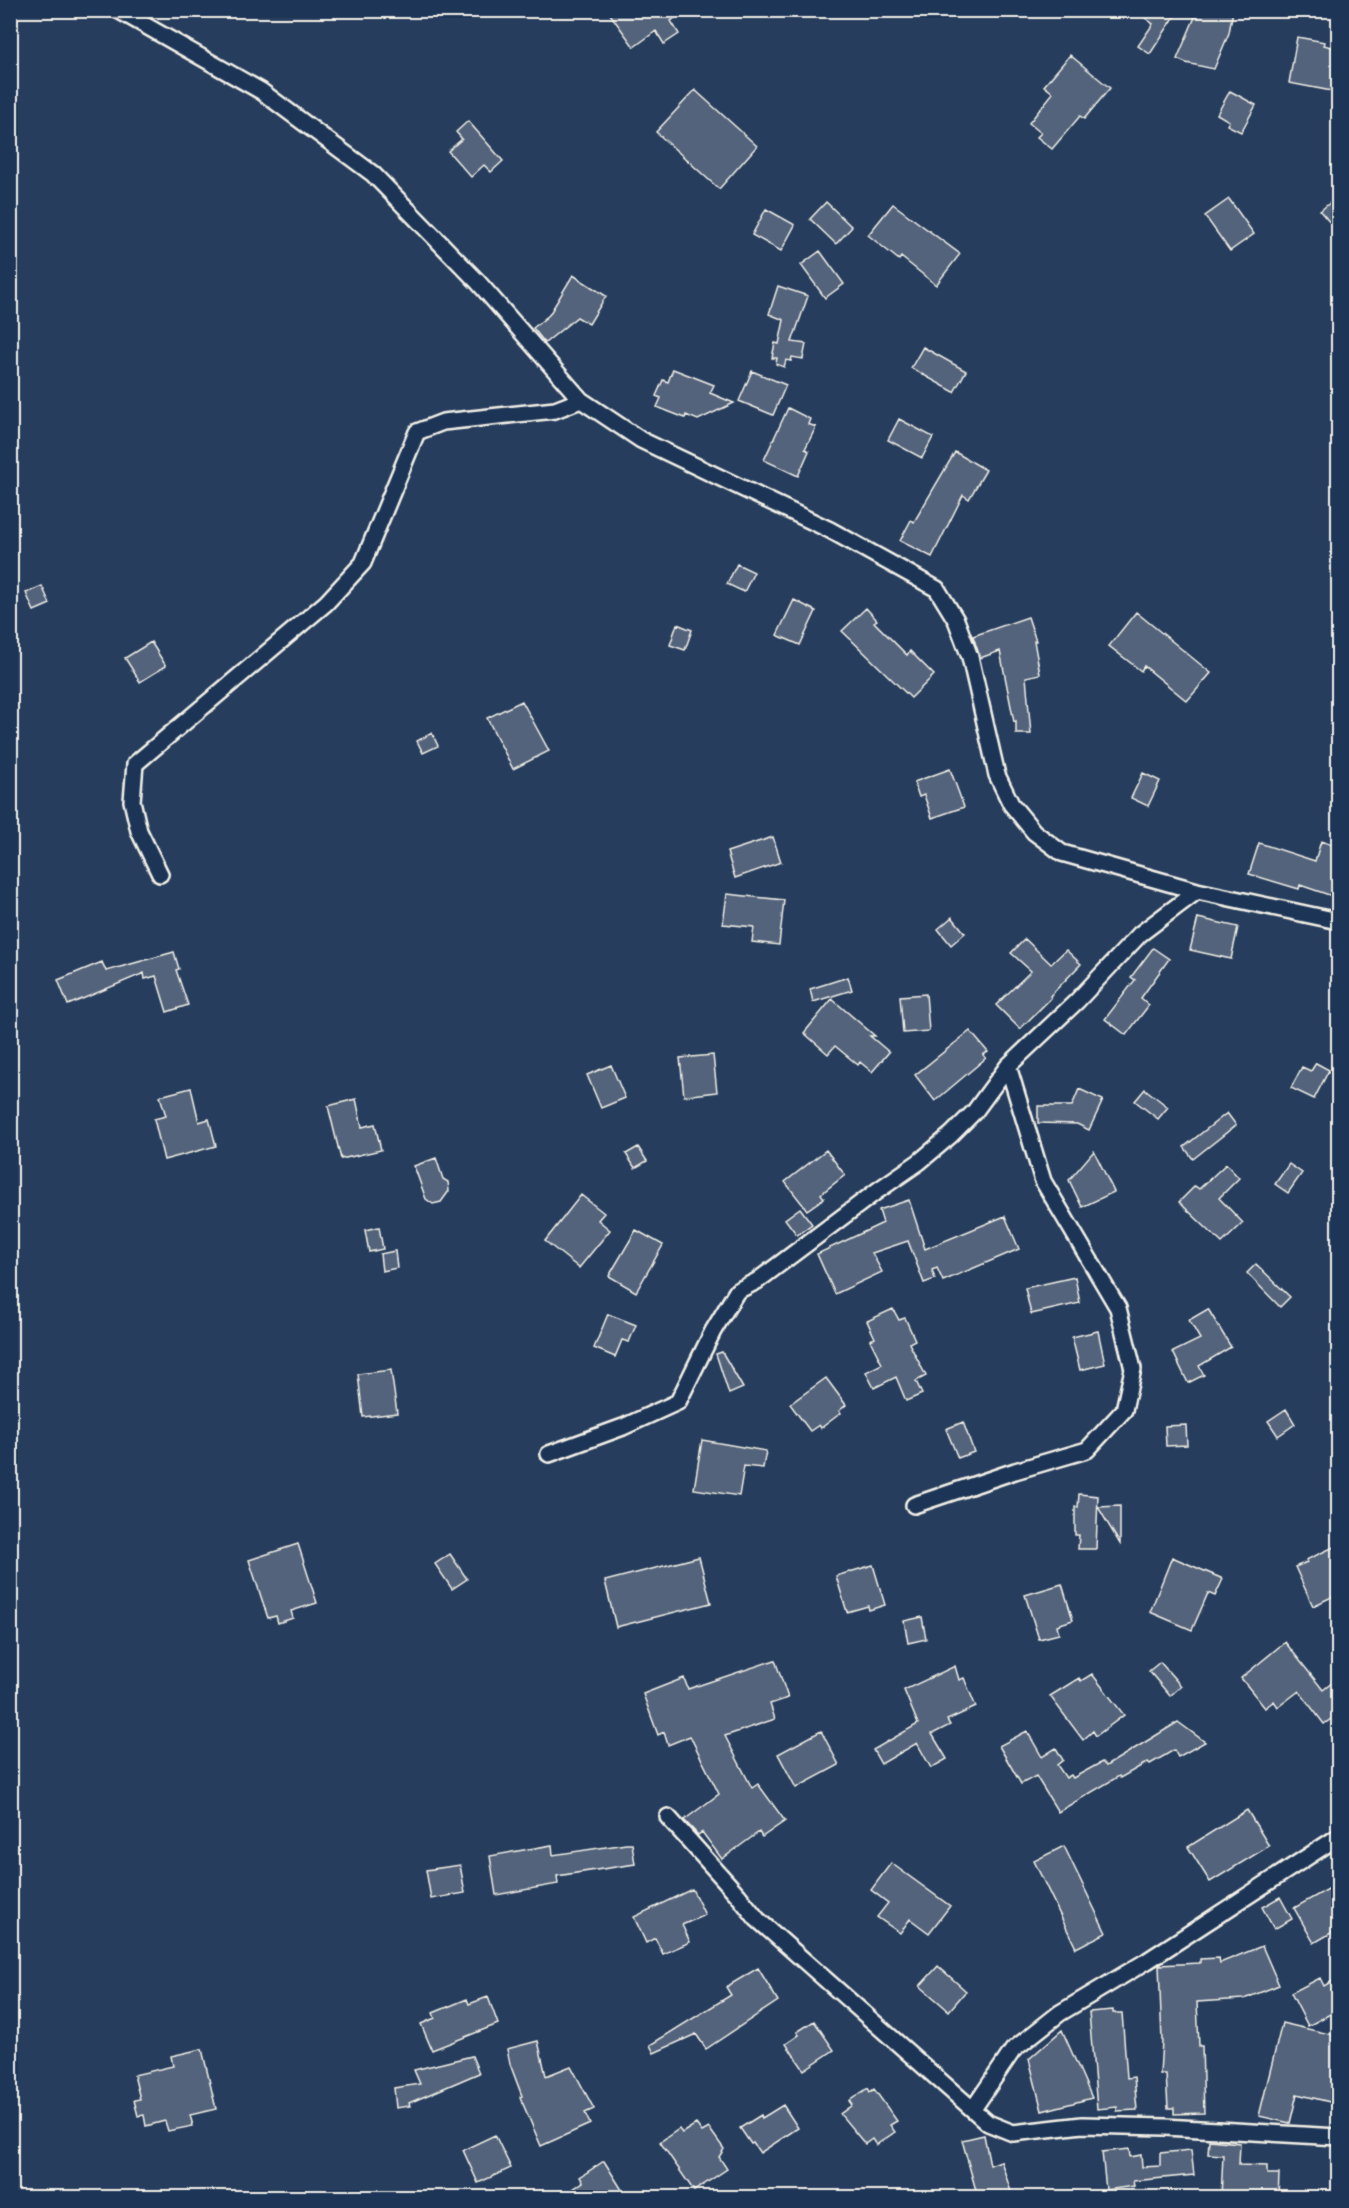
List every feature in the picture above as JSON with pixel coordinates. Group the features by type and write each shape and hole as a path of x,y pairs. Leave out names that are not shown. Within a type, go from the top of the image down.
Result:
{"street":[{"path":"118,10 261,91 373,174 478,282 581,400 641,440 830,530 937,589 956,620 970,657 997,774 1011,804 1034,832 1062,853 1197,891 1338,921"},
{"path":"160,874 139,831 132,801 135,764 326,603 363,563 417,432 443,422 555,410 581,400"},
{"path":"549,1454 678,1402 713,1331 737,1291 757,1281 927,1155 975,1111 1008,1066 1077,1001 1140,934 1197,891"},
{"path":"914,1505 1015,1471 1087,1450 1124,1410 1133,1369 1118,1308 1043,1181 1008,1066"},
{"path":"668,1817 757,1919 988,2122 1014,2133 1082,2125 1165,2127 1338,2137"},
{"path":"973,2109 1013,2050 1060,2013 1147,1961 1338,1837"}],"building":[{"path":"607,10 686,10 671,21 679,34 664,44 656,31 634,47"},
{"path":"1135,10 1179,10 1150,54 1138,46 1153,24"},
{"path":"1198,10 1233,10 1229,33 1214,69 1177,59"},
{"path":"1297,37 1325,42 1324,45 1338,49 1338,68 1336,67 1332,91 1289,83"},
{"path":"1070,55 1110,88 1084,119 1080,116 1052,149 1037,137 1041,133 1029,123 1053,93 1044,86"},
{"path":"695,90 757,146 719,189 656,132"},
{"path":"1230,91 1256,105 1241,132 1227,125 1229,121 1217,114"},
{"path":"468,121 503,161 491,172 484,165 471,177 448,151 462,139 456,132"},
{"path":"1338,196 1338,232 1320,211"},
{"path":"1229,199 1254,234 1230,251 1205,216"},
{"path":"826,202 852,227 836,244 810,219"},
{"path":"893,204 960,254 936,285 901,257 899,260 868,235"},
{"path":"766,209 795,225 781,251 752,235"},
{"path":"820,251 844,284 825,298 801,265"},
{"path":"573,275 606,296 589,324 577,317 545,343 533,328 549,315"},
{"path":"778,286 808,296 792,342 806,344 803,359 792,357 791,361 786,360 784,367 776,364 777,358 772,358 775,343 779,344 784,320 769,314"},
{"path":"923,347 966,371 954,392 911,368"},
{"path":"673,369 714,385 710,393 734,403 698,420 686,415 685,418 657,407 661,398 656,396 663,380 668,382"},
{"path":"752,371 786,385 773,415 739,401"},
{"path":"788,408 810,419 808,424 816,427 805,449 809,451 798,476 764,460"},
{"path":"899,419 933,437 922,458 888,440"},
{"path":"955,452 986,470 969,499 963,495 932,557 900,541 911,520 914,522"},
{"path":"737,564 754,572 744,592 727,584"},
{"path":"42,586 50,604 34,611 26,593"},
{"path":"794,600 816,611 800,645 777,635"},
{"path":"866,608 877,620 874,622 907,655 910,651 934,675 911,698 842,631"},
{"path":"1136,612 1211,673 1187,701 1144,666 1141,671 1109,646"},
{"path":"1028,617 1036,641 1034,641 1040,674 1026,677 1031,734 1016,734 1016,721 1014,722 1000,651 980,658 973,636"},
{"path":"677,624 692,630 685,650 670,645"},
{"path":"151,642 166,666 140,682 125,658"},
{"path":"522,701 549,751 513,769 487,718"},
{"path":"432,733 438,746 423,753 417,741"},
{"path":"950,769 964,807 932,818 924,795 919,797 914,782"},
{"path":"1143,773 1160,781 1148,806 1131,798"},
{"path":"773,837 781,862 735,878 727,852"},
{"path":"1321,841 1338,847 1338,898 1300,885 1299,889 1249,874 1259,843 1315,861"},
{"path":"727,894 784,900 779,945 752,942 754,927 723,924"},
{"path":"952,917 965,933 951,945 938,929"},
{"path":"1198,918 1238,927 1231,959 1190,950"},
{"path":"1025,939 1051,964 1066,950 1081,964 1020,1029 996,1005 1031,971 1011,953"},
{"path":"1153,948 1169,959 1141,998 1149,1005 1126,1035 1105,1019 1135,980 1131,977"},
{"path":"174,952 179,969 176,970 188,1005 167,1012 156,976 145,979 144,973 68,1005 58,980 102,962 106,971"},
{"path":"848,977 852,990 813,1002 810,989"},
{"path":"926,994 929,1031 903,1033 900,996"},
{"path":"832,999 875,1036 870,1036 889,1052 872,1072 860,1062 858,1065 835,1046 828,1054 804,1033"},
{"path":"970,1031 988,1052 983,1055 986,1058 935,1101 915,1075"},
{"path":"713,1055 717,1092 684,1096 680,1058"},
{"path":"1316,1063 1329,1070 1314,1099 1291,1088 1302,1067 1311,1071"},
{"path":"611,1065 625,1098 601,1108 587,1075"},
{"path":"191,1088 199,1122 209,1119 216,1146 164,1160 154,1119 166,1116 160,1096"},
{"path":"1079,1089 1103,1100 1089,1130 1077,1124 1038,1123 1038,1106 1072,1106"},
{"path":"1145,1089 1168,1107 1158,1119 1135,1101"},
{"path":"356,1099 362,1127 375,1124 381,1150 341,1159 328,1106"},
{"path":"1227,1113 1236,1125 1193,1159 1184,1147"},
{"path":"638,1147 647,1161 635,1168 626,1154"},
{"path":"826,1150 845,1175 821,1194 824,1198 807,1210 785,1182"},
{"path":"1094,1151 1114,1192 1082,1207 1069,1180"},
{"path":"436,1158 443,1179 448,1182 449,1191 441,1202 433,1204 426,1199 414,1166"},
{"path":"1226,1164 1239,1178 1219,1198 1243,1223 1222,1243 1179,1202 1195,1186 1199,1189"},
{"path":"1289,1164 1302,1173 1288,1193 1275,1184"},
{"path":"581,1195 604,1213 598,1220 610,1230 579,1268 545,1241"},
{"path":"909,1200 925,1249 1005,1216 1019,1249 943,1281 937,1268 932,1270 935,1279 924,1283 908,1241 872,1253 882,1272 835,1294 817,1254 883,1223 879,1210"},
{"path":"800,1208 812,1224 797,1235 785,1219"},
{"path":"379,1227 383,1249 369,1252 365,1230"},
{"path":"636,1230 663,1245 636,1292 609,1276"},
{"path":"395,1251 397,1268 382,1271 380,1254"},
{"path":"1256,1264 1290,1297 1280,1307 1247,1273"},
{"path":"1075,1277 1080,1303 1031,1314 1025,1288"},
{"path":"893,1309 899,1320 905,1318 915,1340 909,1343 926,1376 916,1381 922,1394 906,1401 896,1377 874,1388 866,1372 882,1364 870,1340 875,1338 867,1321"},
{"path":"1208,1309 1231,1347 1199,1366 1204,1375 1188,1383 1173,1352 1200,1339 1189,1320"},
{"path":"608,1314 636,1325 629,1342 622,1340 615,1357 594,1348"},
{"path":"1098,1331 1105,1364 1080,1370 1072,1337"},
{"path":"722,1352 743,1388 729,1394 716,1354"},
{"path":"391,1370 397,1413 363,1417 358,1374"},
{"path":"826,1378 846,1405 839,1411 841,1413 821,1428 819,1425 810,1431 790,1404"},
{"path":"1286,1409 1295,1424 1278,1436 1268,1421"},
{"path":"963,1422 974,1452 958,1458 946,1429"},
{"path":"1186,1425 1187,1445 1166,1446 1165,1426"},
{"path":"702,1440 766,1451 763,1468 744,1466 739,1496 694,1489"},
{"path":"1079,1494 1098,1496 1096,1549 1078,1549 1079,1535 1075,1535 1075,1507 1078,1507"},
{"path":"1120,1506 1120,1544 1098,1507"},
{"path":"298,1544 317,1603 291,1611 293,1618 278,1623 276,1616 268,1618 249,1560"},
{"path":"1338,1545 1338,1594 1313,1606 1295,1567"},
{"path":"450,1554 467,1579 452,1589 435,1564"},
{"path":"699,1557 711,1603 616,1627 605,1581"},
{"path":"1172,1557 1223,1579 1215,1596 1208,1593 1192,1630 1150,1612"},
{"path":"873,1565 885,1605 869,1610 868,1606 847,1612 836,1576"},
{"path":"1062,1584 1073,1620 1057,1625 1059,1634 1039,1639 1025,1595"},
{"path":"922,1617 926,1639 908,1643 904,1621"},
{"path":"1285,1642 1323,1690 1338,1678 1338,1714 1324,1724 1299,1691 1278,1707 1274,1701 1265,1708 1241,1678"},
{"path":"775,1660 788,1698 770,1704 775,1719 725,1736 752,1788 758,1784 785,1821 762,1837 759,1832 722,1859 702,1832 698,1835 684,1820 719,1794 690,1736 668,1745 664,1732 658,1735 643,1694 684,1678 688,1689"},
{"path":"1160,1662 1181,1686 1170,1696 1149,1671"},
{"path":"955,1666 959,1680 964,1678 976,1707 947,1720 950,1725 932,1734 947,1759 931,1768 917,1743 881,1764 873,1750 918,1724 904,1690"},
{"path":"1092,1674 1124,1715 1096,1736 1093,1731 1083,1740 1050,1696 1079,1678 1081,1681"},
{"path":"1178,1722 1205,1742 1178,1757 1174,1750 1150,1764 1148,1762 1120,1778 1119,1776 1058,1812 1036,1776 1021,1784 999,1746 1027,1731 1042,1757 1056,1748 1063,1760 1057,1765 1066,1778 1071,1775 1073,1778 1102,1762 1106,1766"},
{"path":"821,1731 839,1765 796,1788 778,1754"},
{"path":"1247,1810 1269,1846 1210,1882 1188,1847"},
{"path":"632,1844 635,1864 557,1876 558,1884 496,1895 490,1856 552,1845 553,1855"},
{"path":"1064,1846 1106,1933 1076,1948 1034,1861"},
{"path":"891,1863 950,1906 929,1933 910,1919 900,1933 877,1917 888,1903 871,1890"},
{"path":"460,1865 465,1893 431,1899 426,1870"},
{"path":"1330,1888 1338,1904 1338,1929 1314,1943 1294,1908"},
{"path":"692,1889 705,1915 682,1925 690,1942 663,1954 655,1938 646,1943 634,1917"},
{"path":"1280,1897 1292,1919 1274,1929 1262,1907"},
{"path":"1262,1946 1279,1985 1244,1999 1197,2002 1199,2046 1202,2046 1204,2113 1174,2114 1174,2108 1168,2108 1166,2074 1160,2074 1162,2041 1159,1965 1200,1963 1200,1959 1219,1958 1220,1963"},
{"path":"938,1966 966,1991 949,2011 920,1986"},
{"path":"758,1968 778,2001 706,2049 696,2034 654,2053 650,2045 731,1995 726,1987"},
{"path":"1320,1978 1324,1986 1334,1980 1338,1988 1338,2010 1308,2026 1291,1993"},
{"path":"488,1997 498,2024 432,2050 421,2024 435,2018 433,2013 467,1999 469,2004"},
{"path":"1113,2010 1113,2013 1122,2013 1127,2078 1134,2077 1137,2110 1117,2111 1117,2107 1097,2109 1089,2012"},
{"path":"814,2021 834,2050 804,2070 786,2044 799,2035 797,2032"},
{"path":"1282,2023 1338,2036 1338,2104 1297,2094 1290,2123 1259,2116"},
{"path":"1062,2030 1092,2098 1042,2111 1029,2059"},
{"path":"538,2041 546,2076 571,2066 594,2109 585,2113 590,2124 541,2146 520,2097 522,2096 507,2049"},
{"path":"202,2049 216,2109 190,2115 193,2126 168,2131 165,2121 146,2126 144,2115 138,2116 134,2100 140,2099 134,2075 173,2066 171,2056"},
{"path":"472,2056 479,2073 409,2103 410,2106 396,2108 394,2088 420,2084 414,2070"},
{"path":"868,2088 870,2092 874,2089 897,2121 890,2125 895,2132 876,2145 872,2139 865,2144 840,2114 852,2105 849,2101"},
{"path":"783,2105 798,2128 760,2153 740,2128"},
{"path":"696,2124 702,2132 709,2128 724,2149 719,2157 727,2169 694,2191 660,2142 679,2129 682,2133"},
{"path":"495,2135 511,2168 478,2183 463,2150"},
{"path":"984,2135 990,2165 1001,2161 1013,2198 978,2198 962,2140"},
{"path":"1209,2140 1240,2143 1239,2165 1267,2166 1267,2174 1279,2174 1278,2198 1221,2198 1223,2155 1208,2154"},
{"path":"1129,2149 1130,2157 1141,2155 1142,2167 1160,2166 1160,2153 1191,2150 1194,2175 1133,2181 1134,2186 1106,2190 1102,2152"},
{"path":"604,2161 627,2198 560,2198 583,2182 580,2177"}]}
